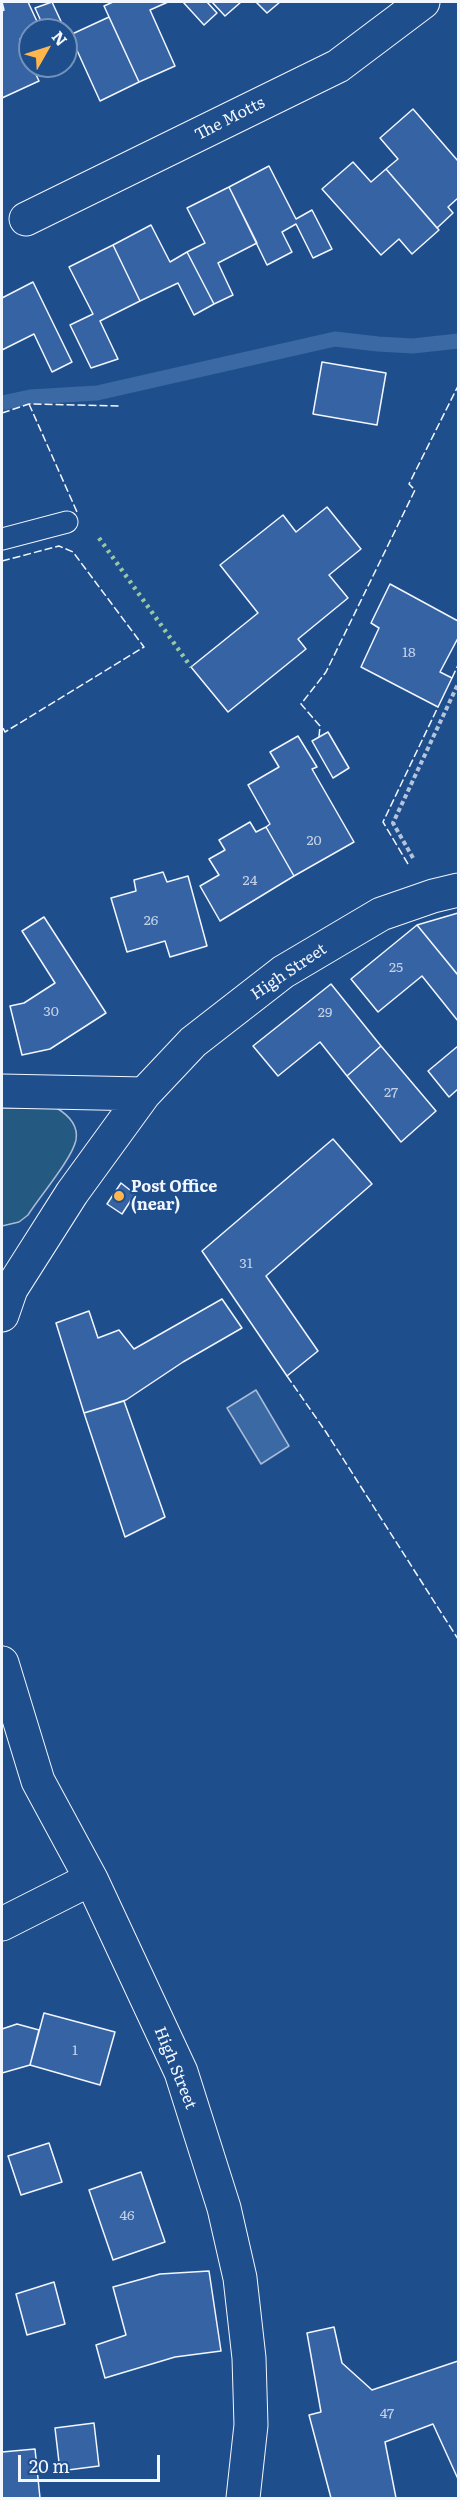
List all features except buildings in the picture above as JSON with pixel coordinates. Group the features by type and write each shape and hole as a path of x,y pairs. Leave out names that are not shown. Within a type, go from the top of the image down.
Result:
{"street":[{"name":"The Motts","path":"26,219 338,66 423,2"},
{"name":"High Street","path":"5,1294 72,1193 144,1094 193,1042 283,972 381,914 446,893"},
{"path":"2,1091 144,1094"},
{"name":"High Street","path":"2,1663 38,1781 91,1879 181,2073 224,2208 240,2278 249,2358 251,2426 243,2499"},
{"path":"2,1924 91,1879"}],"lane":[{"path":"2,538 67,522"}],"path":[{"path":"446,893 393,823 459,684"}],"shaded area":[{"path":"55,1107 68,1116 74,1124 76,1140 73,1148 28,1215 19,1222 2,1226 2,1108"},
{"path":"256,1390 289,1446 261,1464 227,1408"}],"waterway":[{"path":"2,403 30,397 97,393 335,339 413,346 458,341"}],"hedge":[{"path":"99,538 191,667"}],"fence":[{"path":"319,737 320,726 301,704 326,672 415,490 409,484 458,386"},
{"path":"29,404 77,512"},
{"path":"2,413 29,404 121,406"},
{"path":"2,561 59,546 73,552 144,647 5,732 2,726"},
{"path":"452,678 458,665"},
{"path":"408,864 383,822 438,707"},
{"path":"287,1376 326,1432 458,1639"}],"place":[{"name":"Post Office (near)","path":"119,1196"}]}
